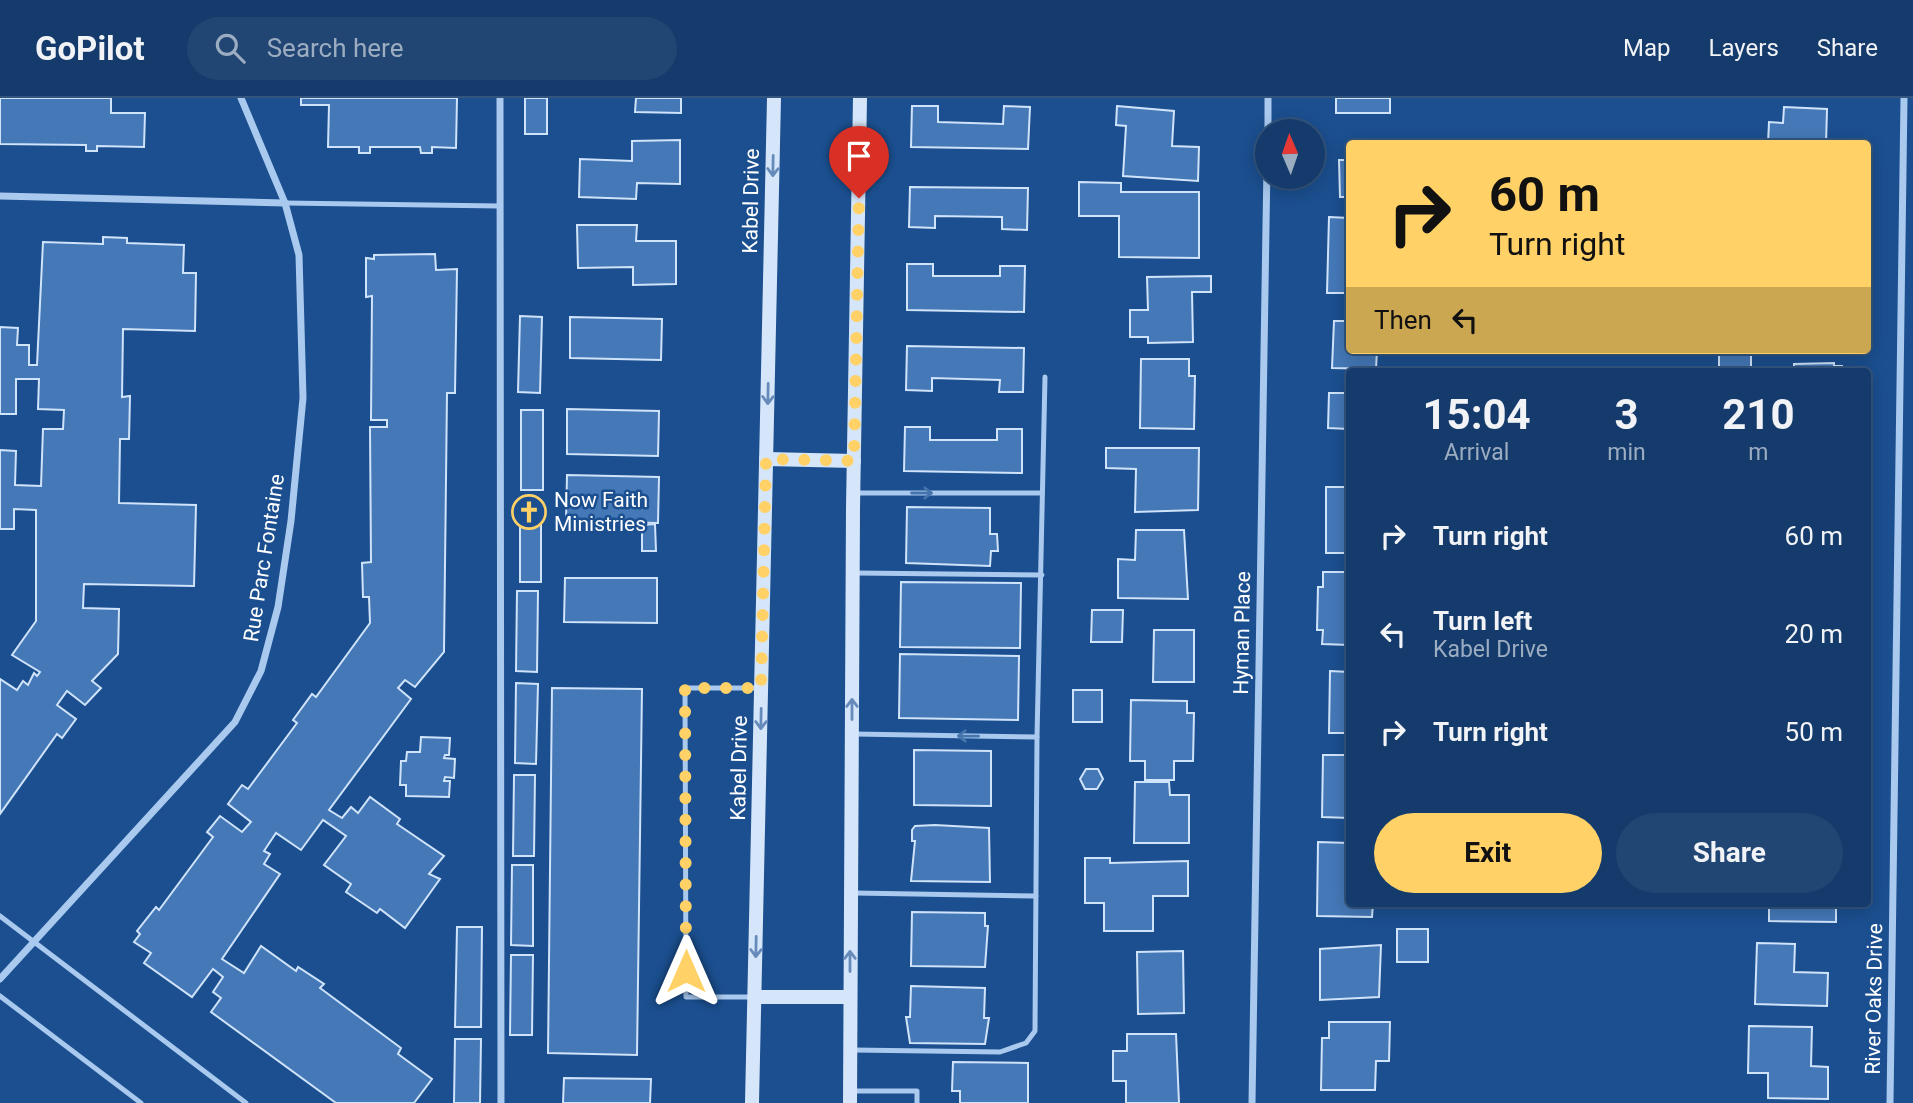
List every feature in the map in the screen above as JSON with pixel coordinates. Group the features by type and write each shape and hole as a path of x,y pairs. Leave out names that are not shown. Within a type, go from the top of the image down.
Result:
{"street":[{"name":"Rue Parc Fontaine","path":"0,979 235,722 261,671 278,607 291,521 303,398 299,255 285,202 241,98"},
{"path":"500,98 501,1103"},
{"name":"Kabel Drive","path":"752,1103 774,98"},
{"path":"850,1097 852,573 860,98"},
{"path":"1268,98 1268,119"},
{"name":"River Oaks Drive","path":"1890,1103 1904,98"},
{"name":"Hyman Place","path":"1252,1103 1267,189"},
{"path":"0,196 285,202"},
{"path":"766,459 854,461"},
{"path":"755,997 850,997"}],"lane":[{"path":"285,202 499,206"},
{"path":"850,1050 1000,1052 1026,1043 1035,1031 1037,737 1045,377"},
{"path":"853,493 1042,493"},
{"path":"852,573 1042,575"},
{"path":"755,997 686,997 685,688 761,688"},
{"path":"852,734 1037,737"},
{"path":"851,892 1036,896"},
{"path":"0,916 246,1103"},
{"path":"0,996 141,1103"},
{"path":"850,1097 917,1091 917,1103"}],"building":[{"path":"0,98 111,98 111,113 145,113 144,147 97,146 97,151 86,151 86,145 0,144"},
{"path":"301,98 457,98 456,148 432,147 432,153 421,153 420,147 370,147 370,153 359,153 359,147 328,147 329,105 301,105"},
{"path":"525,98 547,98 547,134 525,134"},
{"path":"636,98 681,98 681,113 635,112"},
{"path":"1336,98 1390,98 1390,113 1336,113"},
{"path":"912,106 938,106 938,122 1003,124 1004,106 1030,107 1028,149 911,147"},
{"path":"1117,106 1174,111 1172,146 1199,147 1198,181 1123,176 1126,126 1116,125"},
{"path":"1784,107 1827,109 1826,140 1768,140 1769,122 1783,123"},
{"path":"680,140 680,184 637,183 636,199 579,197 580,159 632,161 632,141"},
{"path":"1339,160 1346,160 1346,197 1340,197"},
{"path":"1079,182 1121,183 1121,192 1199,192 1199,258 1119,257 1119,216 1079,216"},
{"path":"910,187 1028,188 1027,230 1002,229 1002,217 935,216 935,228 909,227"},
{"path":"1329,217 1346,218 1346,293 1327,293"},
{"path":"577,225 637,225 636,241 676,241 676,284 633,285 633,267 578,268"},
{"path":"103,237 127,238 127,243 184,245 183,273 196,273 195,331 123,329 122,397 130,396 129,439 120,439 119,503 196,505 194,586 84,584 83,608 119,609 118,654 92,681 101,688 85,705 67,691 57,705 76,719 62,738 57,734 0,814 0,679 17,690 23,681 28,685 34,673 37,676 40,672 12,655 36,621 36,510 14,509 14,529 0,529 0,450 16,451 15,485 41,486 43,429 63,429 64,410 38,409 39,379 16,379 16,414 0,414 0,327 18,328 17,345 29,345 29,365 37,365 43,242 103,244"},
{"path":"435,254 436,270 457,269 455,393 447,393 444,652 415,687 405,680 398,688 411,699 329,810 342,818 351,807 358,813 370,797 400,819 397,824 444,856 429,874 440,879 405,928 380,909 377,913 346,892 351,884 324,865 346,836 323,820 301,850 276,833 264,851 270,854 264,864 280,874 222,959 244,973 261,946 296,971 298,967 324,984 320,988 401,1048 398,1054 432,1079 414,1103 336,1103 211,1012 221,998 213,992 223,977 213,969 192,997 144,963 151,953 134,942 140,934 137,931 156,907 159,910 213,837 207,832 220,816 242,832 251,822 228,804 242,785 248,789 297,723 293,720 312,694 316,697 370,623 369,597 363,597 362,563 371,562 370,427 387,427 387,420 371,420 372,296 366,297 366,258 374,259 374,255"},
{"path":"907,264 933,264 933,276 1000,276 1000,266 1025,266 1024,312 907,310"},
{"path":"1211,276 1211,292 1192,292 1193,342 1148,343 1148,337 1130,337 1130,310 1148,310 1147,277"},
{"path":"520,316 542,317 540,393 518,392"},
{"path":"570,317 662,319 661,360 570,358"},
{"path":"1334,321 1346,321 1346,354 1377,354 1376,368 1332,368"},
{"path":"907,346 1024,348 1023,392 999,392 1000,380 932,378 932,391 906,390"},
{"path":"1719,354 1751,354 1751,368 1719,368"},
{"path":"1141,359 1189,359 1189,376 1195,376 1194,429 1140,428"},
{"path":"1834,363 1834,366 1842,368 1794,368 1794,364"},
{"path":"1329,393 1346,393 1346,429 1328,428"},
{"path":"567,409 659,411 658,456 567,454"},
{"path":"521,410 543,410 543,490 521,490"},
{"path":"905,427 930,427 930,440 997,440 997,429 1022,429 1022,473 904,471"},
{"path":"1106,448 1199,448 1198,510 1135,512 1136,469 1106,468"},
{"path":"567,475 659,477 658,523 566,521"},
{"path":"1326,487 1346,487 1346,553 1326,553"},
{"path":"520,501 541,501 541,582 520,582"},
{"path":"907,507 990,508 990,534 997,534 998,551 991,551 990,566 906,563"},
{"path":"655,524 656,551 642,551 642,525"},
{"path":"1136,530 1184,530 1188,599 1118,598 1118,559 1135,560"},
{"path":"1323,572 1346,572 1346,645 1322,644 1323,630 1317,630 1318,587 1323,587"},
{"path":"565,578 657,578 657,623 564,622"},
{"path":"901,582 1021,583 1020,648 900,647"},
{"path":"517,591 538,591 537,672 516,671"},
{"path":"1092,610 1123,610 1122,642 1091,642"},
{"path":"1154,630 1194,630 1194,682 1153,682"},
{"path":"900,654 1019,656 1018,720 899,718"},
{"path":"1330,671 1346,672 1346,733 1329,733"},
{"path":"516,683 538,684 536,764 515,763"},
{"path":"552,688 642,689 637,1055 548,1053"},
{"path":"1073,690 1102,690 1102,722 1073,722"},
{"path":"1131,700 1187,701 1187,713 1194,713 1193,761 1174,761 1174,780 1145,780 1145,761 1130,761"},
{"path":"421,737 450,738 449,755 444,758 455,759 454,778 445,777 444,781 450,781 449,797 406,796 406,785 400,785 401,761 406,761 407,752 420,752"},
{"path":"914,750 991,751 991,806 914,805"},
{"path":"1323,755 1346,755 1346,818 1322,817"},
{"path":"1086,769 1098,769 1103,779 1097,789 1085,789 1080,779"},
{"path":"514,775 535,775 534,856 513,856"},
{"path":"1135,782 1169,782 1170,795 1189,795 1189,843 1134,843"},
{"path":"915,826 989,828 990,882 911,881 915,841 912,841 912,830"},
{"path":"1318,842 1346,843 1346,907 1373,907 1372,917 1317,916"},
{"path":"1085,858 1110,858 1110,863 1188,861 1188,896 1153,896 1153,931 1104,931 1104,903 1085,903"},
{"path":"512,865 533,865 533,946 511,945"},
{"path":"1769,907 1836,907 1836,922 1769,921"},
{"path":"912,912 985,913 985,926 988,926 985,967 911,966"},
{"path":"457,927 482,927 481,1027 455,1027"},
{"path":"1397,929 1428,929 1428,962 1397,962"},
{"path":"1757,943 1795,944 1794,972 1828,973 1827,1006 1755,1004"},
{"path":"1381,945 1379,997 1320,1000 1320,949"},
{"path":"1183,951 1184,1013 1138,1014 1137,952"},
{"path":"511,955 533,955 532,1035 510,1035"},
{"path":"911,986 985,988 984,1018 989,1018 985,1044 910,1043 906,1017 910,1017"},
{"path":"1329,1022 1390,1022 1389,1061 1376,1061 1375,1090 1321,1090 1322,1038 1329,1038"},
{"path":"1749,1026 1812,1027 1811,1066 1828,1067 1828,1099 1768,1098 1768,1073 1748,1073"},
{"path":"1127,1034 1176,1034 1179,1103 1126,1103 1126,1081 1113,1081 1113,1051 1127,1051"},
{"path":"455,1039 481,1039 480,1103 454,1103"},
{"path":"953,1062 1028,1063 1028,1103 960,1103 960,1091 952,1091"},
{"path":"564,1078 651,1079 650,1103 563,1103"}],"place":[{"name":"Now Faith Ministries","path":"529,512"}],"route":[{"path":"686,971 685,688 761,688 766,459 854,461 859,198"}]}
